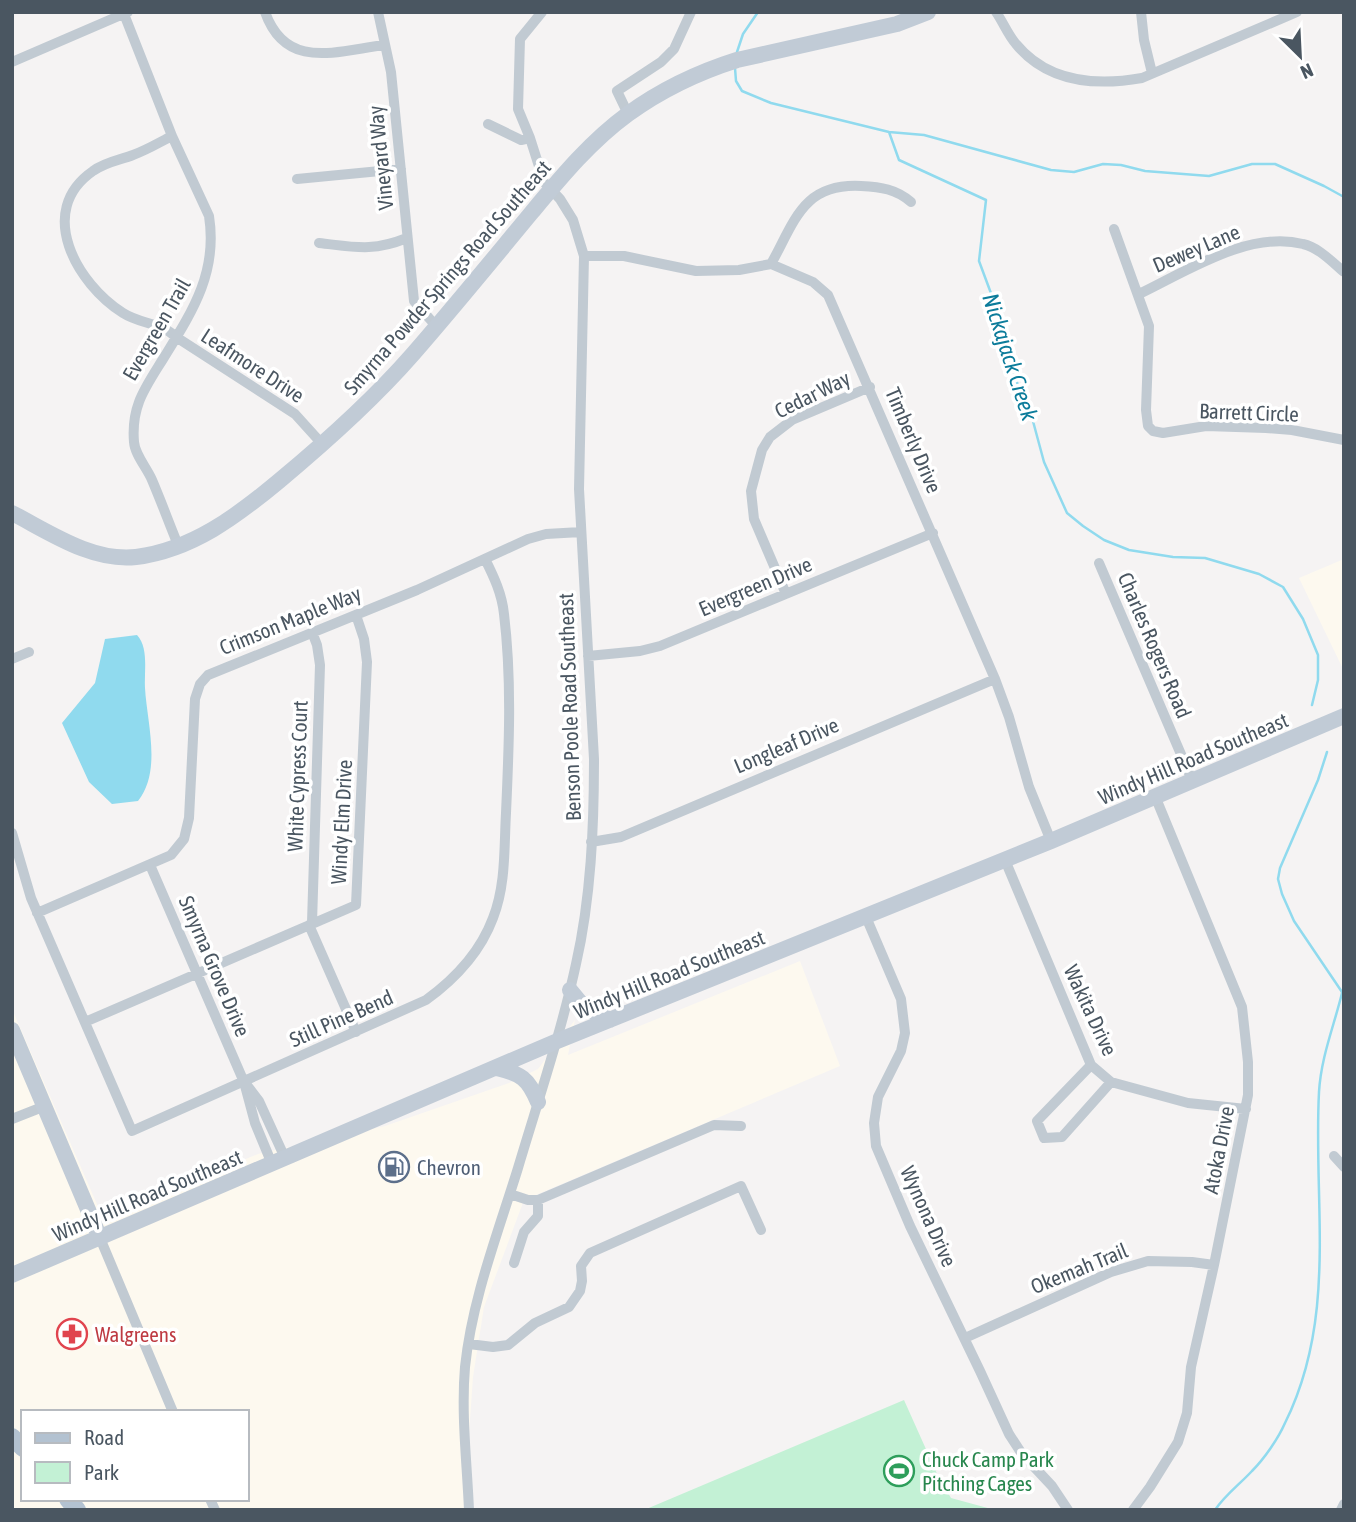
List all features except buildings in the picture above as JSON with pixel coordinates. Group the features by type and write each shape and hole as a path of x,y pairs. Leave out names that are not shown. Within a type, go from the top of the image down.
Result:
{"main road":[{"name":"Smyrna Powder Springs Road Southeast","path":"12,513 52,535 104,554 135,557 178,545 223,525 323,445 372,399 590,146 628,114 685,80 716,66 897,24 928,12"},
{"name":"Windy Hill Road Southeast","path":"12,1275 555,1042 1051,841 1344,716"},
{"path":"570,990 584,1007 610,1020"},
{"path":"12,1030 100,1238"},
{"path":"497,1068 524,1077 531,1085 538,1102"}],"street":[{"path":"265,12 271,30 296,51 317,54 385,45"},
{"name":"Vineyard Way","path":"378,12 391,72 414,301 436,326"},
{"name":"Benson Poole Road Southeast","path":"470,1510 464,1403 473,1320 570,990 584,914 592,842 594,759 579,489 584,256 573,220 560,199 544,182 518,109 520,39 541,12"},
{"path":"628,114 617,91 661,62 674,49 691,12"},
{"path":"996,12 1017,45 1046,69 1093,82 1142,78 1297,12"},
{"path":"1141,12 1152,73"},
{"path":"12,62 126,13"},
{"name":"Evergreen Trail","path":"126,13 173,136 209,216 212,244 204,286 139,398 133,421 134,446 151,479 178,545"},
{"path":"488,124 521,139 530,138"},
{"name":"Leafmore Drive","path":"173,136 93,171 74,191 68,204 65,222 75,263 101,296 123,314 168,330 295,414 323,445"},
{"path":"297,180 401,169"},
{"path":"584,256 624,256 696,271 739,270 771,264 802,208 820,192 840,186 879,187 892,190 911,202"},
{"name":"Barrett Circle","path":"1114,229 1139,294 1150,332 1146,410 1149,426 1153,430 1163,433 1206,426 1266,428 1344,440"},
{"path":"319,243 359,248 385,247 407,237"},
{"name":"Dewey Lane","path":"1139,294 1235,248 1279,240 1306,244 1344,272"},
{"name":"Timberly Drive","path":"771,264 813,282 828,295 995,679 1029,787 1051,841"},
{"name":"Cedar Way","path":"786,593 754,519 751,491 762,450 770,437 792,420 870,387"},
{"name":"Crimson Maple Way","path":"37,913 150,865 176,850 186,832 189,818 194,706 200,684 216,670 356,615 537,537 581,532"},
{"name":"Evergreen Drive","path":"588,656 640,651 660,646 933,533"},
{"name":"Still Pine Bend","path":"12,833 37,913 132,1131 426,1000 454,978 483,939 499,899 504,864 510,732 504,615 497,585 485,559"},
{"name":"Charles Rogers Road","path":"1099,563 1192,780"},
{"name":"Windy Elm Drive","path":"85,1022 356,905 367,662 364,639 356,615"},
{"name":"White Cypress Court","path":"310,924 320,665 320,654 312,632"},
{"path":"12,659 29,652"},
{"name":"Longleaf Drive","path":"592,842 633,832 995,679"},
{"name":"Atoka Drive","path":"1133,1510 1178,1442 1187,1413 1191,1367 1248,1095 1248,1062 1242,1007 1155,796"},
{"name":"Wakita Drive","path":"1005,860 1091,1065 1111,1082 1188,1103 1246,1109"},
{"name":"Smyrna Grove Drive","path":"150,865 244,1082 259,1101 278,1161"},
{"name":"Wynona Drive","path":"866,917 901,999 905,1033 901,1051 878,1097 874,1123 876,1146 910,1226 1009,1434 1068,1510"},
{"path":"310,924 356,1032"},
{"path":"1091,1065 1037,1121 1044,1138 1062,1137 1111,1082"},
{"path":"12,1119 45,1106"},
{"path":"510,1194 538,1200 714,1125 741,1126"},
{"path":"1334,1156 1344,1167"},
{"path":"469,1344 493,1348 512,1343 535,1323 572,1303 582,1285 581,1266 590,1254 741,1186 761,1230"},
{"path":"514,1263 524,1232 538,1216 538,1200"},
{"path":"100,1238 172,1410"},
{"name":"Okemah Trail","path":"965,1338 1111,1272 1148,1261 1214,1265"},
{"path":"1341,1510 1344,1504"}],"shaded area":[{"path":"1344,559 1344,671 1299,578"},
{"path":"800,961 840,1066 524,1200 484,1307 473,1377 467,1462 472,1510 12,1510 12,1009 103,1218 258,1154 385,1126 509,1083 538,1069 575,1020 568,1055"}],"green space":[{"path":"904,1400 938,1476 951,1498 995,1510 644,1510"}],"water":[{"path":"137,635 145,653 145,688 151,746 150,776 138,801 112,804 89,782 62,723 95,683 105,639"}],"waterway":[{"name":"Nickajack Creek","path":"736,55 743,34 758,12"},
{"path":"735,68 736,81 742,91 771,103 889,132 924,135 1051,170 1074,172 1103,164 1145,171 1209,176 1252,164 1275,164 1344,197"},
{"name":"Nickajack Creek","path":"889,132 899,160 986,200 979,261 1019,389 1027,399 1044,462 1067,513 1104,540 1129,550 1173,557 1205,558 1259,574 1283,587 1303,619 1318,655 1318,680 1312,705"},
{"name":"Nickajack Creek","path":"1327,752 1278,879 1294,921 1344,995"},
{"path":"1215,1510 1257,1466 1279,1436 1301,1383 1312,1342 1320,1259 1320,1079 1342,993"}],"place":[{"name":"Chevron","path":"394,1167"},
{"name":"Walgreens","path":"72,1334"},
{"name":"Chuck Camp Park Pitching Cages","path":"899,1471"}]}
